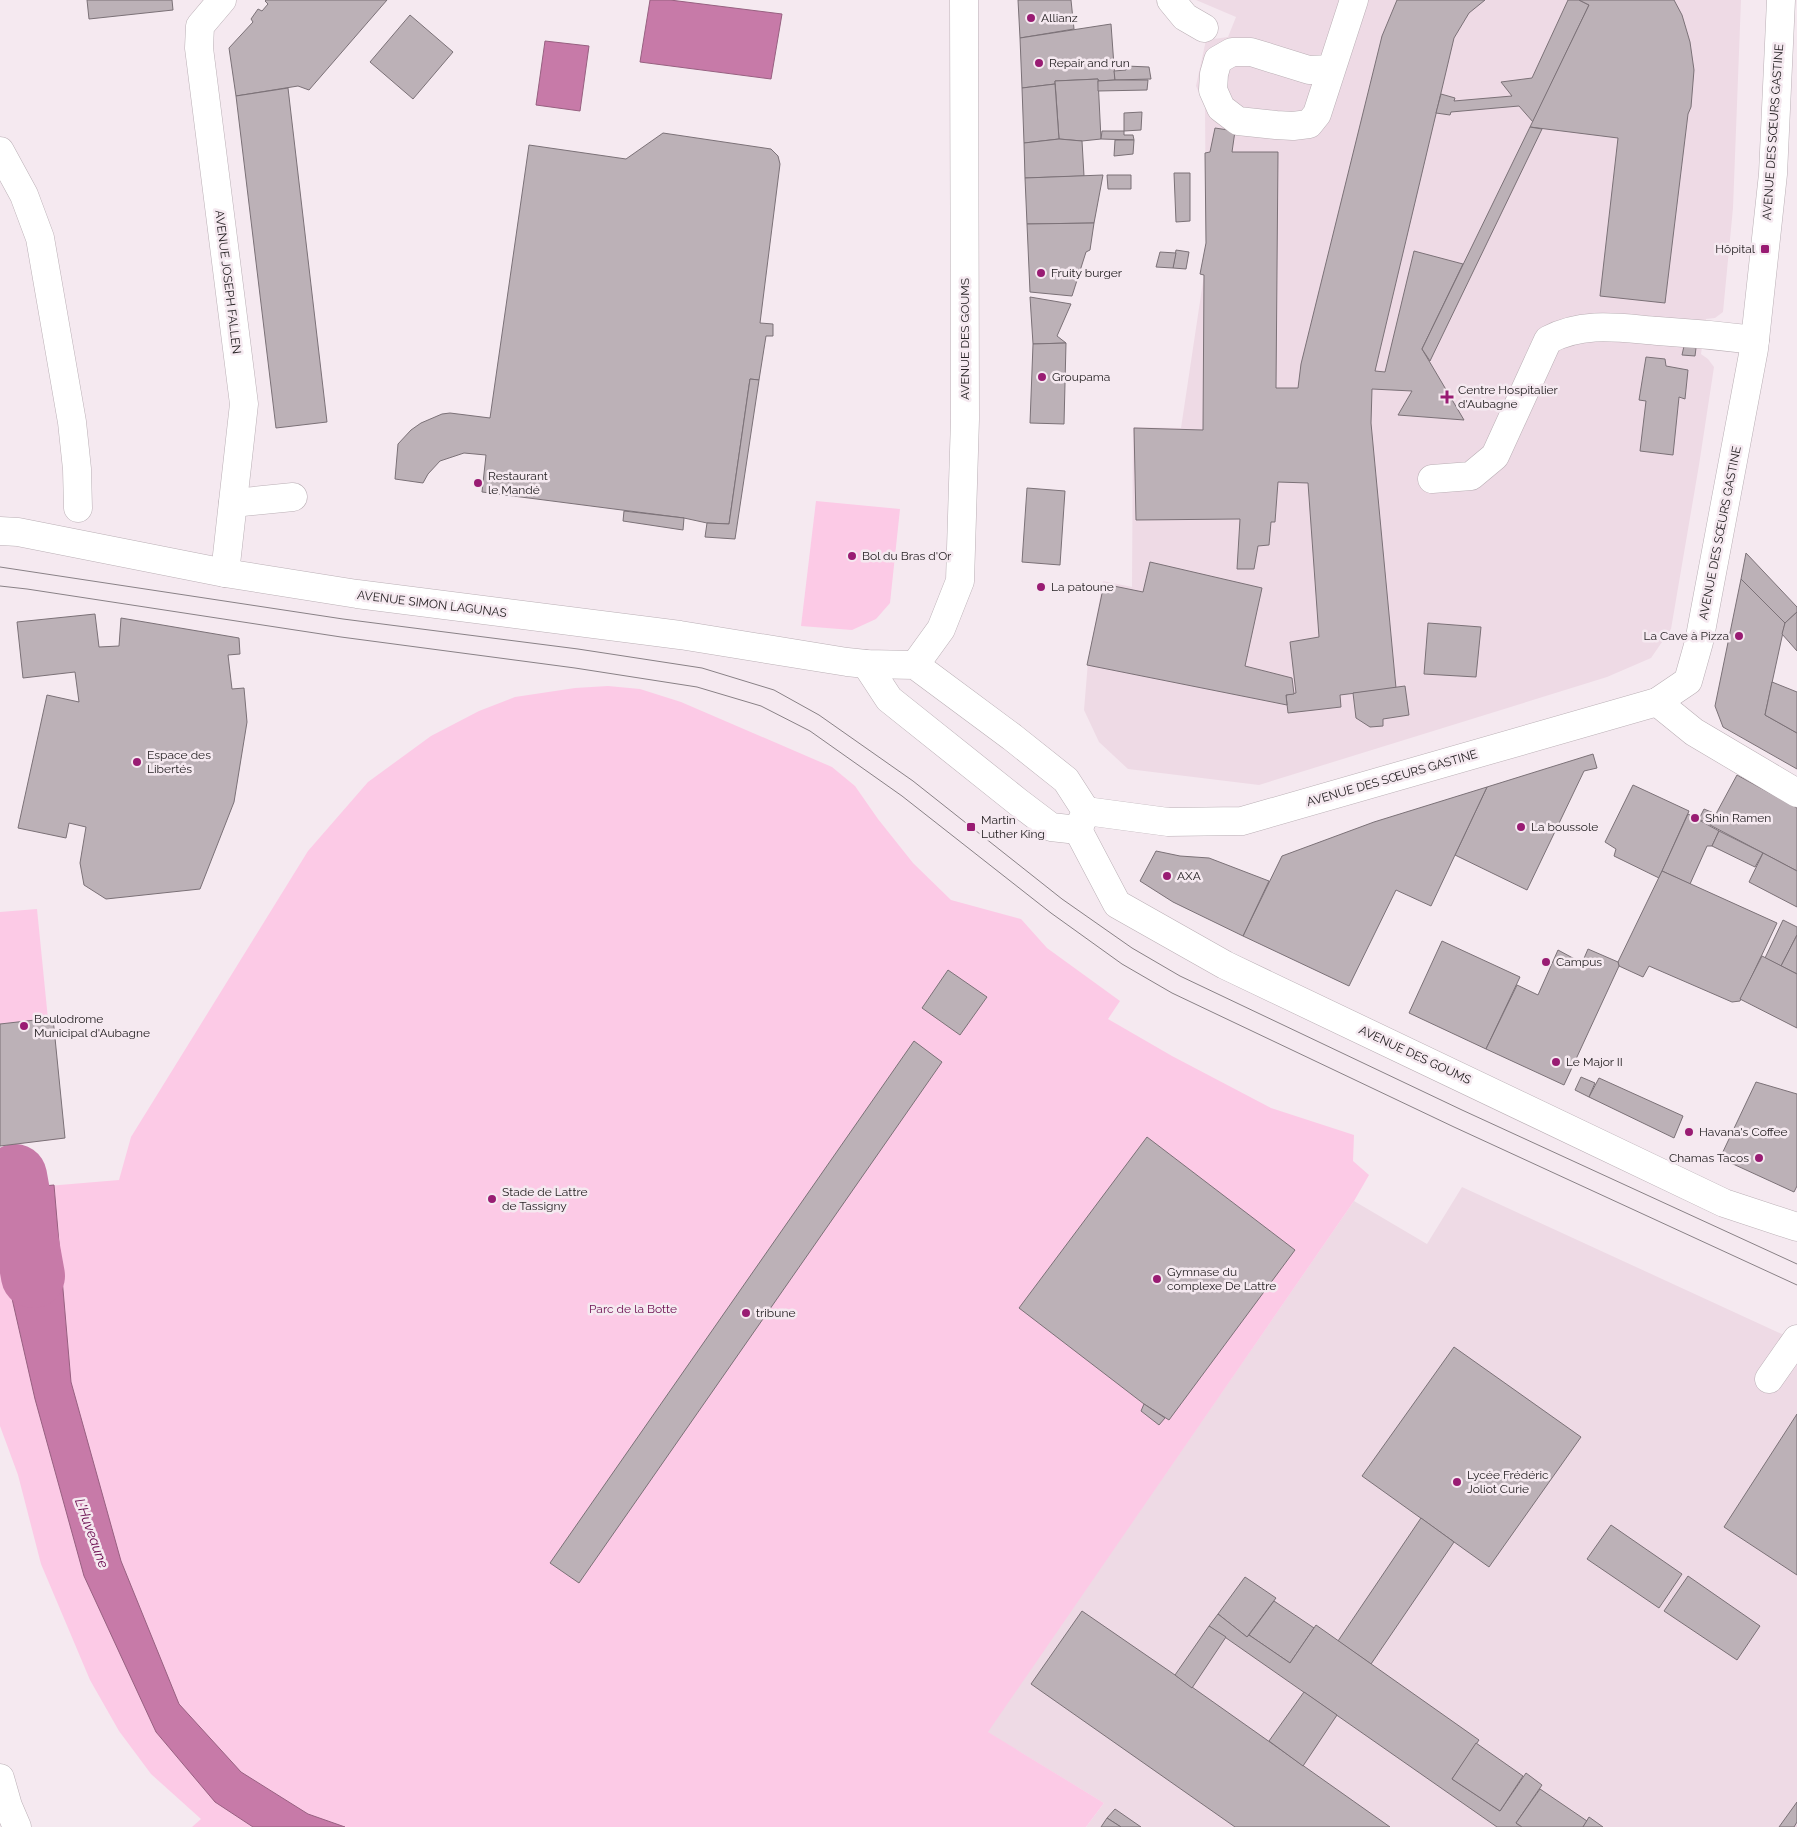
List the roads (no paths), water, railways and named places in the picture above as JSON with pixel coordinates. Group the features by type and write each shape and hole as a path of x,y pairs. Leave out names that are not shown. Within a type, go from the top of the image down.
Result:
{"main road":[{"name":"AVENUE JOSEPH FALLEN","path":"222,0 200,26 199,48 244,404 225,573"},
{"name":"AVENUE DES GOUMS","path":"964,0 965,419 960,581 941,629 915,665 1066,780 1117,904 1224,964 1724,1203 1797,1226"},
{"path":"1171,0 1184,16 1204,28"},
{"path":"1331,69 1354,0"},
{"name":"AVENUE DES SŒURS GASTINE","path":"866,664 889,699 1051,827 1082,820 1242,821 1657,702 1688,681 1699,642 1755,340 1773,174 1781,0"},
{"path":"0,151 24,195 40,238 72,422 77,469 78,508"},
{"path":"1432,479 1471,476 1495,456 1548,340 1564,332 1601,326 1706,334 1755,340"},
{"path":"233,503 293,497"},
{"name":"AVENUE SIMON LAGUNAS","path":"0,531 18,532 225,573 357,594 680,635 866,664 915,665"},
{"path":"1657,702 1694,732 1797,793"},
{"path":"1769,1379 1797,1339"},
{"path":"0,1778 8,1806 17,1827"}],"water":[{"path":"650,0 670,0 782,14 771,79 640,62"},
{"path":"545,41 589,46 580,111 536,105"},
{"path":"54,1185 71,1382 121,1561 179,1704 241,1772 308,1814 345,1827 253,1827 215,1802 156,1732 84,1576 35,1399 0,1246 0,1190"}],"waterway":[{"name":"L'Huveaune","path":"15,1176 33,1276"}],"tram line":[{"path":"0,567 343,619 578,649 702,668 774,690 819,715 913,781 1062,899 1132,948 1180,976 1462,1110 1797,1264"},
{"path":"0,586 341,637 575,668 697,687 761,706 810,731 902,796 1051,913 1122,964 1172,993 1454,1127 1797,1285"}],"place":[{"name":"Allianz","path":"1031,18"},
{"name":"Repair and run","path":"1039,63"},
{"name":"Hôpital","path":"1765,249"},
{"name":"Fruity burger","path":"1041,273"},
{"name":"Groupama","path":"1042,377"},
{"name":"Centre Hospitalier d'Aubagne","path":"1447,397"},
{"name":"Restaurant le Mandé","path":"478,483"},
{"name":"Bol du Bras d'Or","path":"852,556"},
{"name":"La patoune","path":"1041,587"},
{"name":"La Cave à Pizza","path":"1739,636"},
{"name":"Espace des Libertés","path":"137,762"},
{"name":"Shin Ramen","path":"1695,818"},
{"name":"Martin Luther King","path":"971,827"},
{"name":"La boussole","path":"1521,827"},
{"name":"AXA","path":"1167,876"},
{"name":"Campus","path":"1546,962"},
{"name":"Boulodrome Municipal d'Aubagne","path":"24,1026"},
{"name":"Le Major II","path":"1556,1062"},
{"name":"Havana's Coffee","path":"1689,1132"},
{"name":"Chamas Tacos","path":"1759,1158"},
{"name":"Stade de Lattre de Tassigny","path":"492,1199"},
{"name":"Gymnase du complexe De Lattre","path":"1157,1279"},
{"name":"tribune","path":"746,1313"},
{"name":"Lycée Frédéric Joliot Curie","path":"1457,1482"}],"park label":[{"name":"Parc de la Botte","path":"633,1309"}]}
